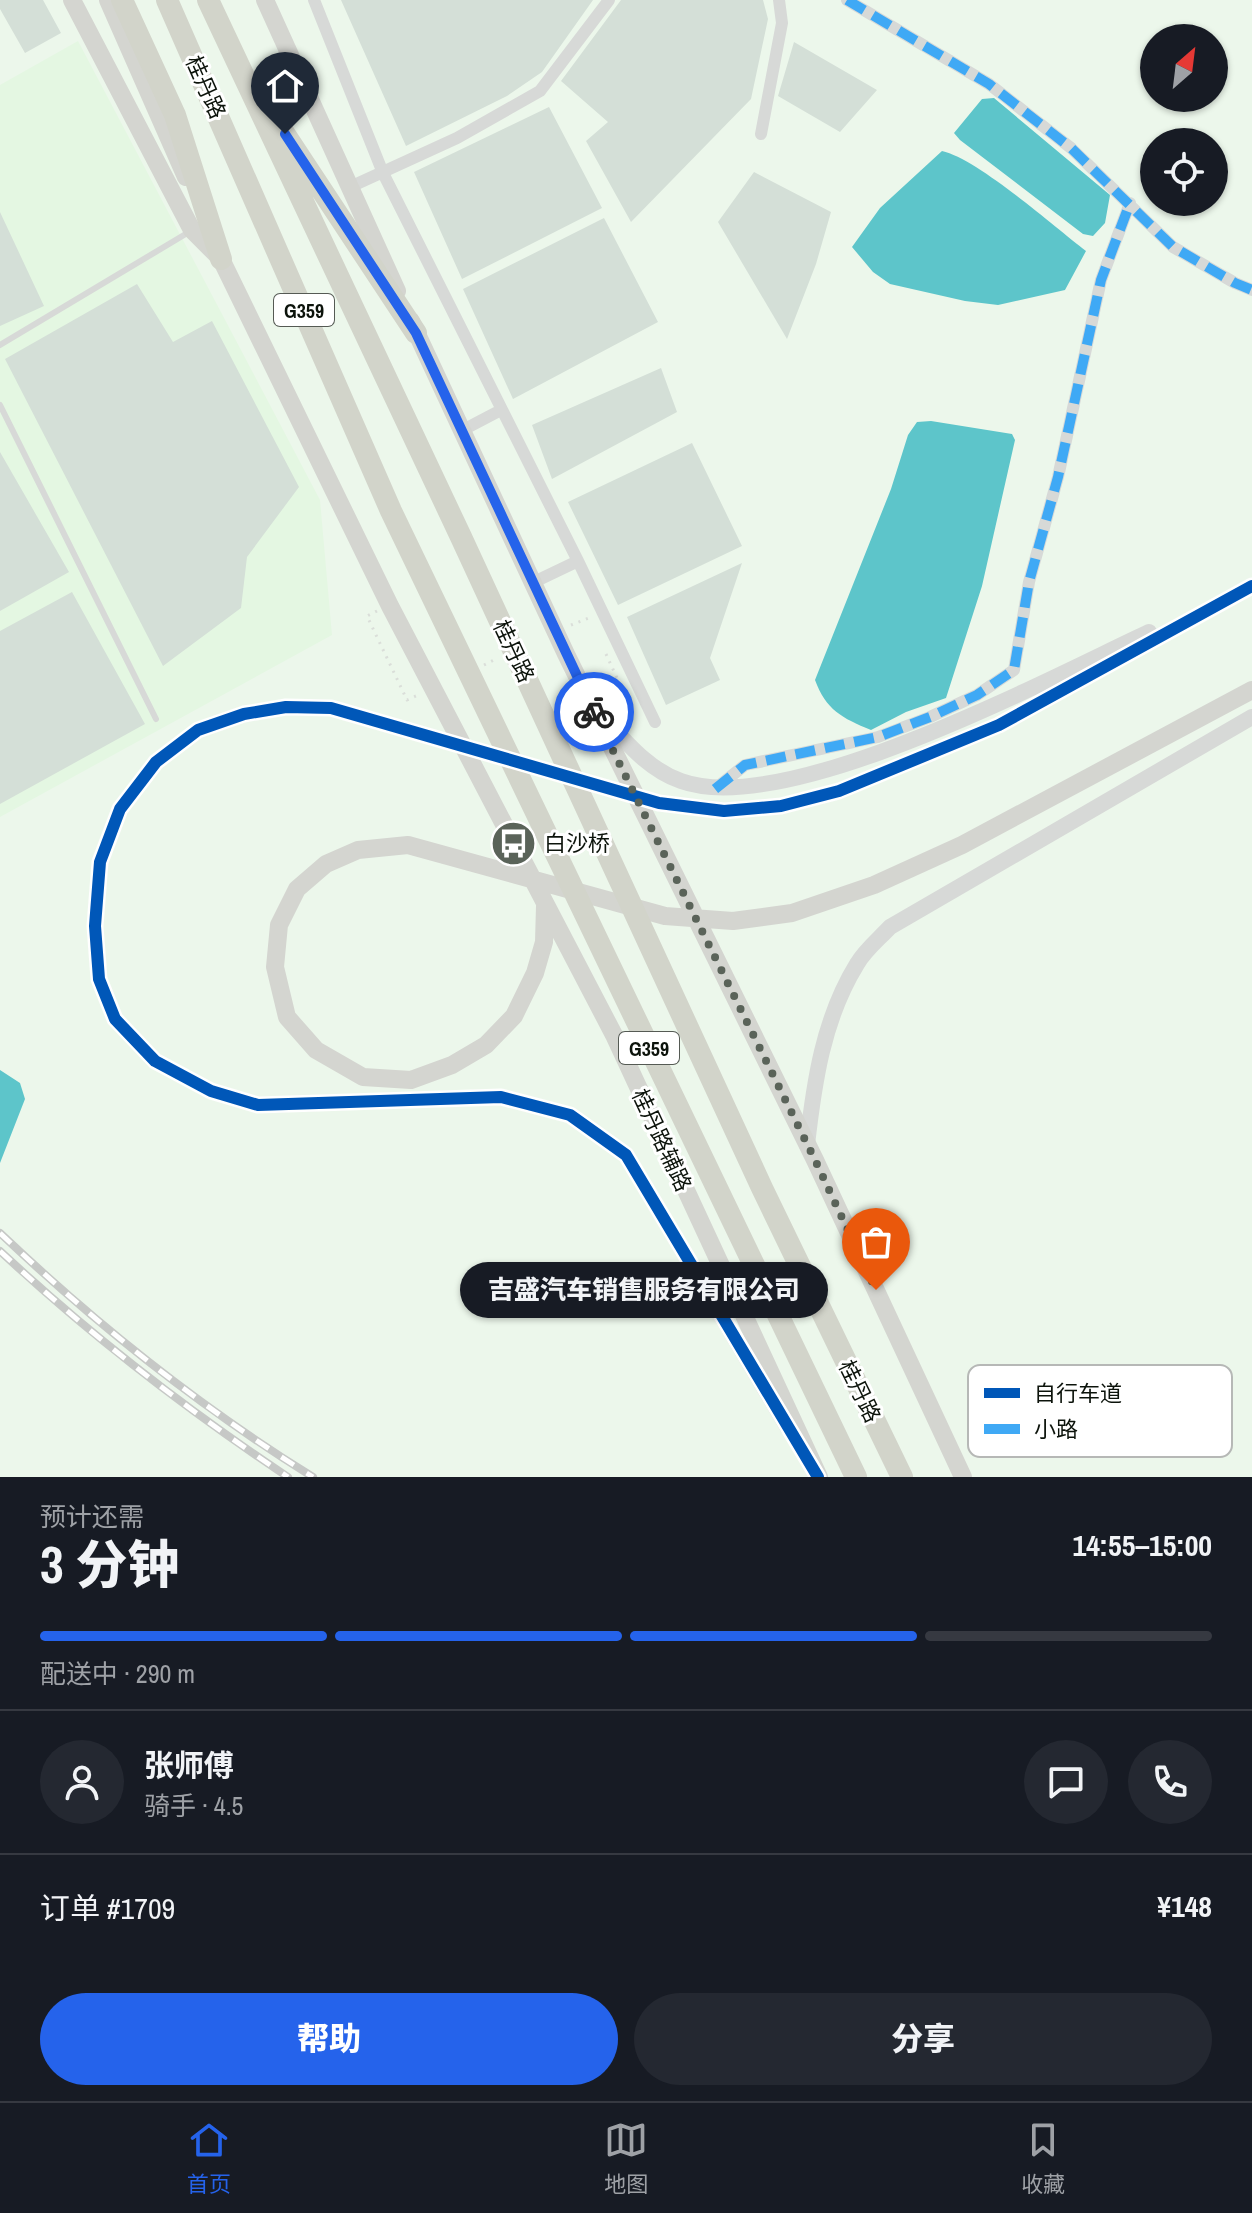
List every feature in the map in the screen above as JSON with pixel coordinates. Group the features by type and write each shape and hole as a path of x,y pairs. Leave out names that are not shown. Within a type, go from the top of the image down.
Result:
{"highway":[{"path":"122,0 175,115 221,259"},
{"name":"桂丹路","path":"167,0 391,511 856,1477"},
{"name":"桂丹路","path":"208,0 468,551 762,1188 902,1477"},
{"path":"235,58 416,333"}],"main road":[{"path":"72,0 192,230 221,259"},
{"name":"桂丹路辅路","path":"108,0 221,259 406,638 614,1035 818,1477"},
{"path":"265,0 532,583 807,1145 963,1477"},
{"path":"545,904 544,942 535,973 514,1016 486,1045 452,1065 411,1080 363,1077 316,1050 287,1017 275,967 279,925 297,889 326,864 358,850 408,845 665,916 733,921 792,913 874,885 962,845 1252,690"}],"street":[{"path":"314,0 383,173 578,561 655,722"},
{"path":"350,187 457,138 540,91 609,0"},
{"path":"761,134 782,23 779,0"},
{"path":"847,0 989,84 1071,148 1173,247 1252,290"},
{"path":"715,789 745,765 878,737 930,717 977,695 1014,670 1029,582 1058,477 1101,280 1130,203"},
{"path":"461,431 501,410"},
{"path":"532,583 578,561"},
{"path":"591,706 648,764 681,781 715,789 764,784 857,761 959,720 1252,585"},
{"path":"818,1477 626,1155 570,1115 501,1097 258,1105 211,1091 155,1061 115,1019 99,979 95,926 100,862 120,809 156,762 198,730 244,714 272,709 331,708 659,803 724,811 781,806 839,791 999,725 1252,585"},
{"path":"807,1145 815,1077 832,1016 858,961 890,927 1252,717"}],"lane":[{"path":"0,345 192,230"},
{"path":"0,405 156,719"}],"path":[{"path":"367,616 407,700"}],"shaded area":[{"path":"78,41 320,500 332,635 0,817 0,85"}],"water":[{"path":"994,98 1110,195 1105,223 1093,236 1083,234 954,133 982,99"},
{"path":"942,151 975,166 1086,251 1065,290 998,305 890,284 873,272 852,247 880,208"},
{"path":"931,421 1012,434 1015,440 982,586 946,698 906,712 871,730 836,712 824,699 815,680 891,489 908,435 917,422"},
{"path":"0,1070 20,1083 25,1099 0,1163"}],"building":[{"path":"0,0 43,0 61,33 25,53 0,9"},
{"path":"341,0 593,0 542,72 507,96 406,146"},
{"path":"621,0 763,0 768,19 751,99 631,222 586,141 608,122 561,81"},
{"path":"794,42 877,90 840,132 778,96"},
{"path":"549,107 602,208 462,279 414,172"},
{"path":"754,172 831,212 816,264 787,339 718,222"},
{"path":"0,212 44,306 0,326"},
{"path":"604,218 658,322 513,399 463,289"},
{"path":"137,284 173,342 212,321 299,487 247,557 241,608 163,666 5,359"},
{"path":"661,368 677,412 552,479 532,425"},
{"path":"692,443 742,546 618,605 568,502"},
{"path":"0,452 69,572 0,611"},
{"path":"742,563 710,658 720,680 666,705 627,617"},
{"path":"72,592 145,724 0,804 0,631"}],"railway":[{"path":"0,1233 150,1363 230,1422 313,1477"},
{"path":"0,1251 140,1370 288,1477"}],"marked path":[{"path":"847,0 989,84 1071,148 1173,247 1252,290"},
{"path":"715,789 745,765 878,737 930,717 977,695 1014,670 1029,582 1058,477 1101,280 1130,203"}],"cycle path":[{"path":"818,1477 626,1155 570,1115 501,1097 258,1105 211,1091 155,1061 115,1019 99,979 95,926 100,862 120,809 156,762 198,730 244,714 286,707 331,708 659,803 724,811 781,806 839,791 999,725 1252,586"}],"way so far":[{"path":"594,712 876,1290"}],"place":[{"name":"白沙桥","path":"513,843"},
{"name":"吉盛汽车销售服务有限公司","path":"876,1290"}],"route":[{"path":"285,134 416,333 594,712"}]}
